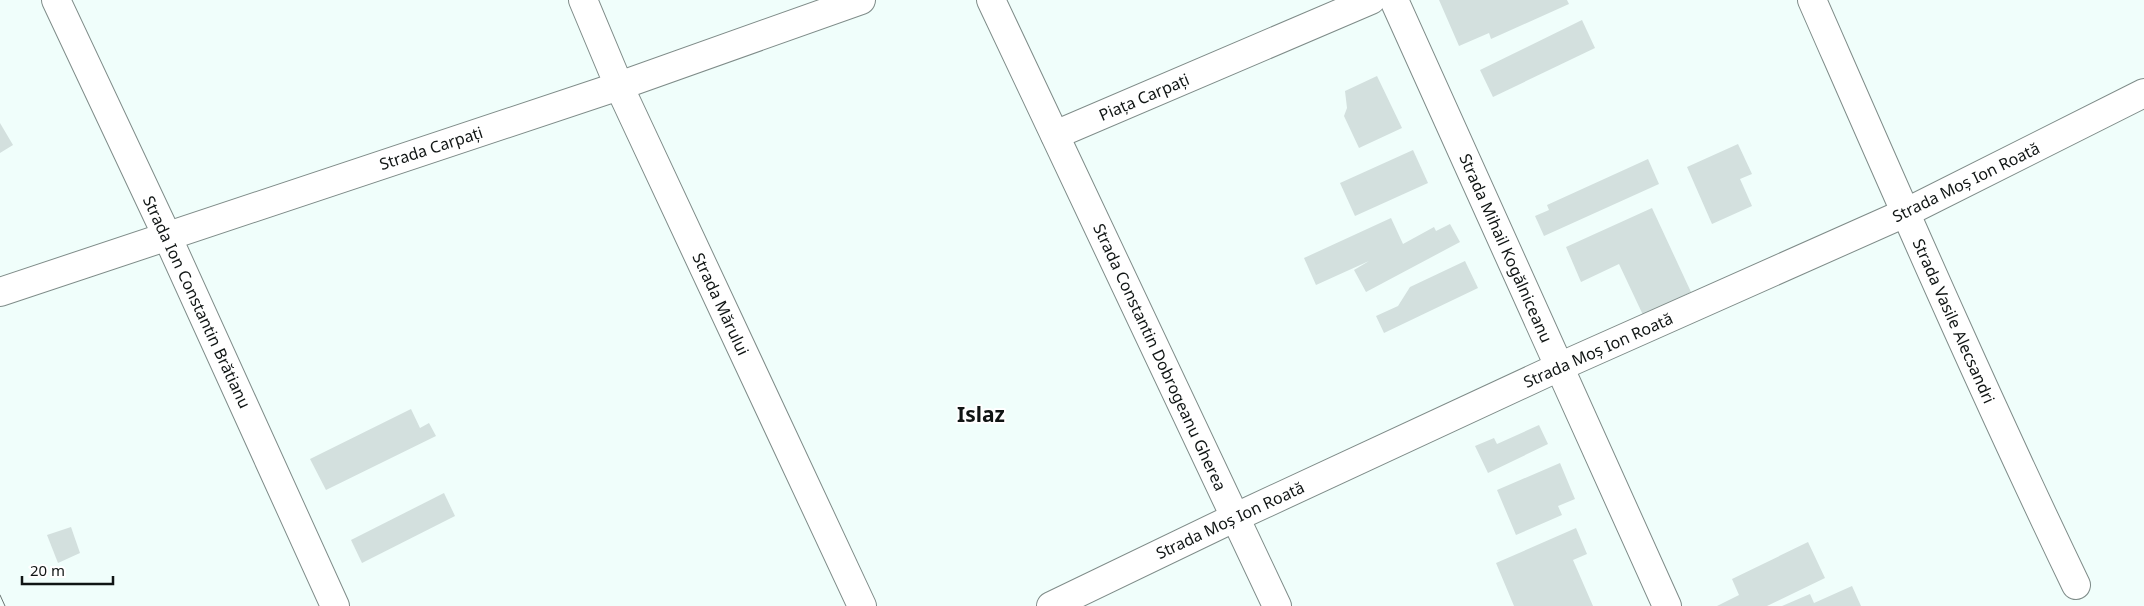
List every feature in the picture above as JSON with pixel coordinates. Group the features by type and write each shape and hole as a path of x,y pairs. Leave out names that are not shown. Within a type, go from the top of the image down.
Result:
{"street":[{"name":"Strada Ion Constantin Brătianu","path":"56,0 168,236 335,606"},
{"name":"Strada Mărului","path":"583,0 619,86 862,606"},
{"name":"Strada Carpați","path":"0,292 619,86 861,0"},
{"path":"991,0 1055,135"},
{"name":"Piața Carpați","path":"1055,135 1371,0"},
{"name":"Strada Mihail Kogălniceanu","path":"1394,0 1667,606"},
{"name":"Strada Vasile Alecsandri","path":"1812,0 1905,213 2031,492 2076,585"},
{"name":"Strada Moș Ion Roată","path":"1052,606 1236,517 1559,367 1905,213 2144,93"},
{"name":"Strada Constantin Dobrogeanu Gherea","path":"1055,135 1277,606"}],"building":[{"path":"1439,0 1567,0 1569,4 1491,39 1489,33 1459,46"},
{"path":"1582,20 1595,48 1493,97 1480,70"},
{"path":"1377,76 1402,128 1359,148 1344,116 1347,108 1345,91"},
{"path":"0,123 13,145 0,153"},
{"path":"1738,144 1752,174 1740,179 1752,206 1712,224 1687,167"},
{"path":"1413,150 1428,183 1355,216 1340,183"},
{"path":"1648,159 1659,184 1544,236 1535,216 1549,210 1547,205"},
{"path":"1652,208 1691,292 1643,315 1619,264 1581,282 1566,247"},
{"path":"1391,218 1403,244 1434,227 1436,231 1450,224 1460,242 1366,292 1354,270 1369,261 1316,285 1304,258"},
{"path":"1465,261 1478,288 1384,333 1376,316 1398,306 1410,287"},
{"path":"411,409 420,428 429,423 436,436 326,490 310,459"},
{"path":"1539,425 1548,444 1488,473 1475,446 1494,438 1497,444"},
{"path":"1560,463 1575,499 1558,506 1562,515 1516,535 1497,490"},
{"path":"444,493 455,516 362,563 351,540"},
{"path":"71,527 80,553 58,563 47,535"},
{"path":"1576,528 1587,554 1573,560 1593,606 1514,606 1496,563"},
{"path":"1808,542 1825,578 1767,606 1717,606 1739,595 1732,579"},
{"path":"1852,586 1861,606 1782,606 1810,594 1814,603"}],"tram line":[{"path":"0,595 5,606"}],"district":[{"name":"Islaz","path":"981,414"}]}
